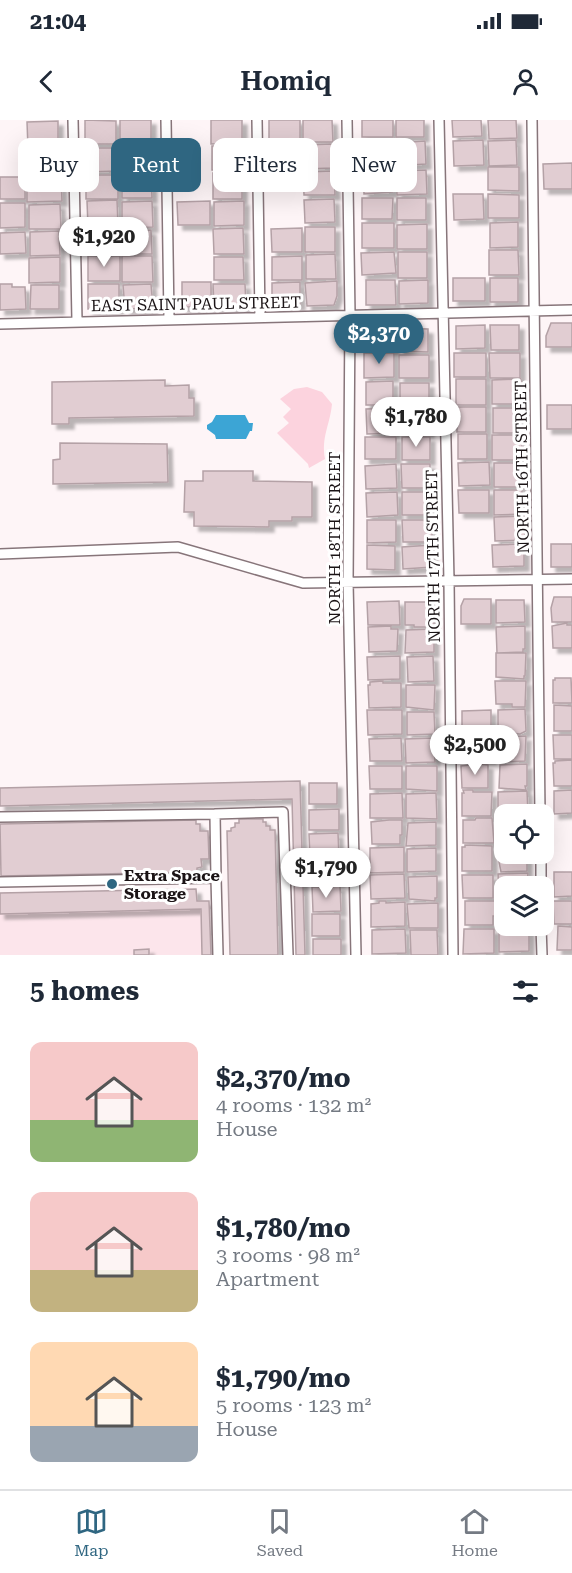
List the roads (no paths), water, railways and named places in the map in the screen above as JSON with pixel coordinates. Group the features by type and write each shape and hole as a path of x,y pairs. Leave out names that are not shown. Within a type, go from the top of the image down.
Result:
{"lane":[{"path":"73,120 76,321"},
{"path":"166,120 169,319"},
{"path":"256,120 260,317"},
{"name":"NORTH 18TH STREET","path":"347,120 350,315 348,582 356,955"},
{"name":"NORTH 17TH STREET","path":"439,120 449,581 453,955"},
{"name":"NORTH 16TH STREET","path":"532,120 540,804"},
{"name":"EAST SAINT PAUL STREET","path":"0,324 572,310"},
{"path":"0,554 178,547 303,583 572,579"},
{"path":"0,817 283,812 288,955"},
{"path":"214,814 218,955"},
{"path":"0,882 216,878"},
{"path":"541,936 542,955"}],"water":[{"path":"216,415 245,415 249,423 253,423 252,431 246,439 216,439 215,435 207,429 207,425"}],"place":[{"name":"Extra Space Storage","path":"112,884"}]}
